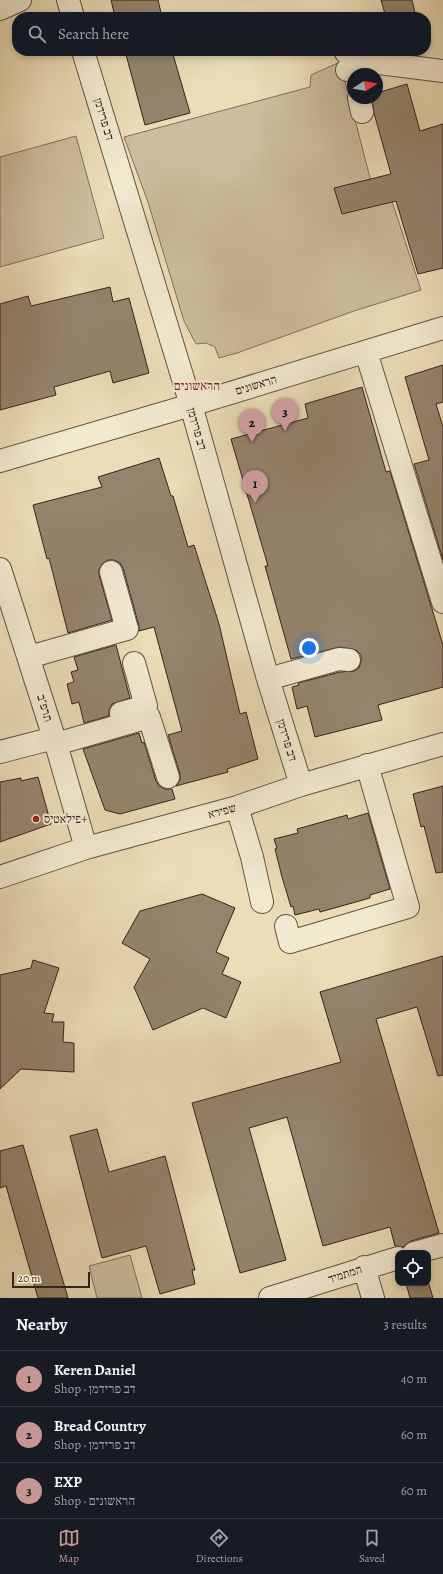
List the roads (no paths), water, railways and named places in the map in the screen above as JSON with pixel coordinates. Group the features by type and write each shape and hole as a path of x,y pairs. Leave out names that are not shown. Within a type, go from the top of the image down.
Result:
{"street":[{"path":"0,9 20,0"},
{"path":"68,0 72,12"},
{"name":"דב פרידמן","path":"85,56 191,405 268,679 301,785"},
{"path":"351,66 378,63 443,70"},
{"name":"הראשונים","path":"0,461 191,405 443,328"},
{"path":"366,352 443,602"},
{"name":"תרפ\"ב","path":"0,570 6,607 29,657 86,848"},
{"path":"29,657 127,630 111,572"},
{"path":"268,679 339,659 348,660"},
{"path":"54,738 146,706 134,663"},
{"path":"0,752 54,738 149,717 168,777"},
{"name":"שפירא","path":"0,877 86,848 243,805 301,785 443,744"},
{"path":"286,926 290,942 408,907 367,765"},
{"path":"243,805 267,893 252,857 243,805"},
{"path":"244,880 246,866 252,857"},
{"path":"425,1250 443,1245"},
{"name":"המתמיד","path":"270,1298 364,1267 395,1259"},
{"path":"364,1267 373,1298"}],"place":[{"name":"EXP","path":"285,431"},
{"name":"Bread Country","path":"252,442"},
{"name":"Keren Daniel","path":"255,503"},
{"name":"פילאטיס+","path":"36,819"}],"district":[{"name":"הראשונים","path":"197,385"}]}
